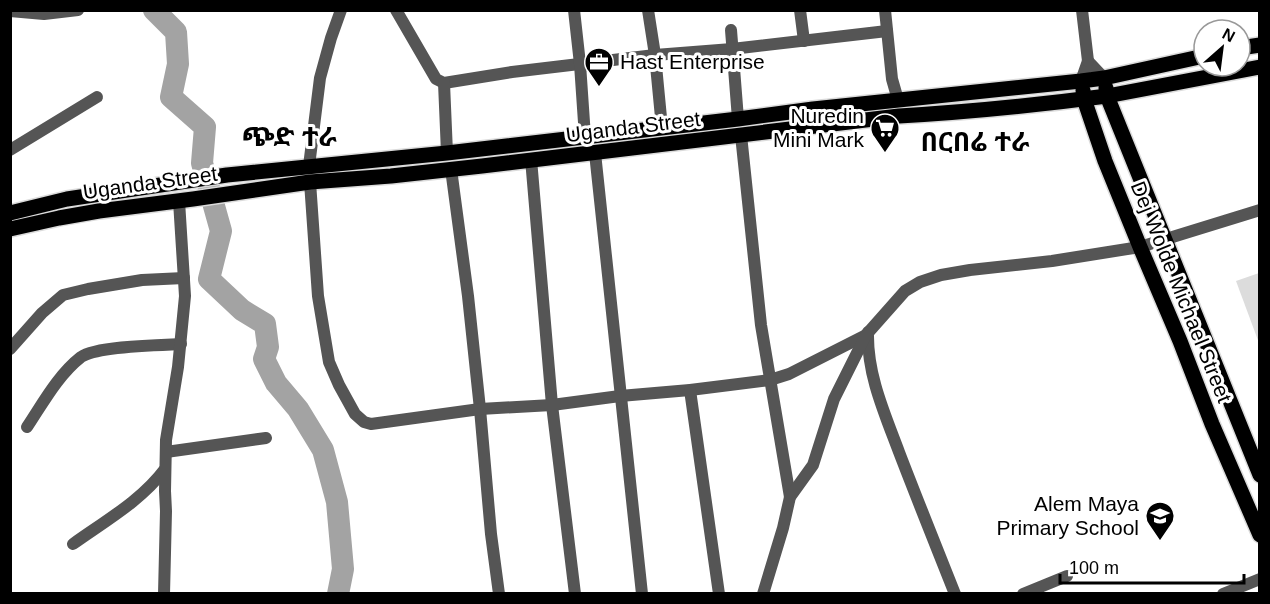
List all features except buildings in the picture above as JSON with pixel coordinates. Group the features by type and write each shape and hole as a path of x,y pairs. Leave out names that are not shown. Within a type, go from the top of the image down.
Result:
{"main road":[{"name":"Uganda Street","path":"10,213 67,199 227,175 447,153 813,109 1081,81 1192,59"},
{"name":"Uganda Street","path":"10,229 59,218 310,182 391,176 899,116 964,112 1084,99 1260,67"},
{"name":"Dej Wolde Michael Street","path":"1104,78 1107,96 1260,475"},
{"name":"Dej Wolde Michael Street","path":"1081,81 1084,99 1105,161 1212,424 1260,535"},
{"path":"1212,424 1236,418"}],"street":[{"path":"10,11 78,10"},
{"path":"341,10 320,78 309,166 318,296 329,362 355,414 364,422 371,424 480,409 552,405 770,380 789,374 867,333"},
{"path":"396,10 436,79 444,84 512,72 887,31"},
{"path":"574,10 585,137"},
{"path":"648,10 663,128"},
{"path":"800,10 804,41"},
{"path":"885,10 892,79 898,100 899,116"},
{"name":"Dej Wolde Michael Street","path":"1081,81 1088,61 1082,10"},
{"path":"731,30 738,119"},
{"path":"1088,61 1104,78"},
{"path":"444,84 447,153"},
{"path":"10,150 97,98"},
{"path":"741,135 761,325 789,497 783,528 763,594"},
{"path":"595,153 642,594"},
{"path":"531,159 552,405 575,594"},
{"path":"451,169 468,296 499,594"},
{"path":"164,594 166,440 181,344 185,296 186,200"},
{"path":"789,497 813,465 834,399 867,333 905,291 941,275 1140,247 1260,210"},
{"path":"10,349 42,313 63,296 88,289 142,280 184,278"},
{"path":"867,333 869,360 878,395 924,520 955,594"},
{"path":"27,427 64,373 83,356 138,346 181,344"},
{"path":"690,390 719,594"},
{"path":"166,452 266,438"},
{"path":"73,544 132,502 156,481 165,469"},
{"path":"1023,594 1067,576"},
{"path":"1223,594 1260,579"}],"shaded area":[{"path":"1260,273 1259,343 1236,281"}],"waterway":[{"path":"154,10 176,32 178,64 171,97 205,127 202,163 221,231 209,279 242,310 265,324 268,347 264,359 276,383 298,409 323,450 337,502 343,569 338,594"}],"place":[{"name":"Hast Enterprise","path":"599,88"},
{"name":"Nuredin Mini Mark","path":"885,154"},
{"name":"Alem Maya Primary School","path":"1160,542"}],"district":[{"name":"ጭድ ተራ","path":"289,137"},
{"name":"በርበሬ ተራ","path":"975,142"}]}
